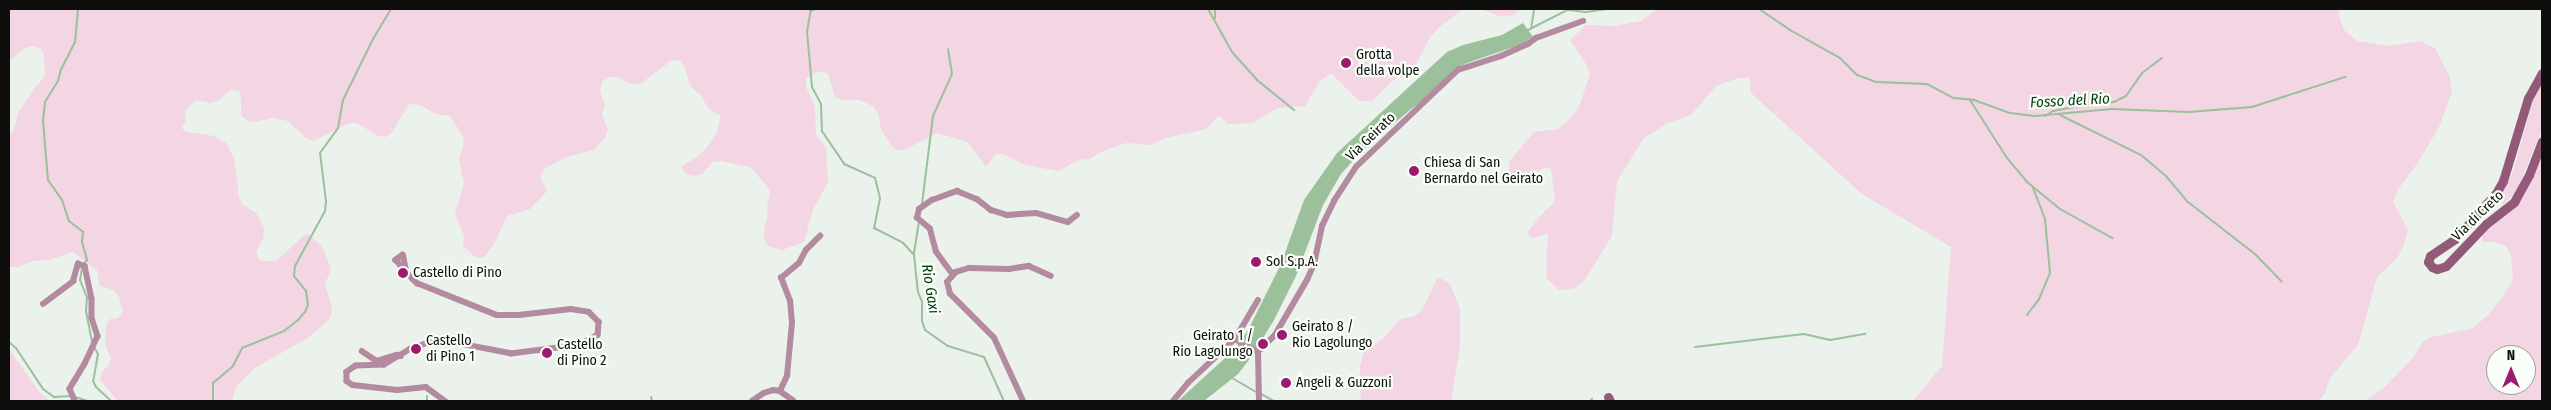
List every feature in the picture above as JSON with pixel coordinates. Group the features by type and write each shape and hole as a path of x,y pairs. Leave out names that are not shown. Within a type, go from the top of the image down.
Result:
{"main road":[{"name":"Via di Creto","path":"2542,73 2528,98 2503,181 2496,193 2455,239 2430,256 2428,262 2432,267 2437,269 2446,266 2486,224 2514,202 2529,175 2542,141"}],"street":[{"name":"Via Geirato","path":"1257,352 1275,335 1307,280 1314,264 1322,226 1338,195 1356,167 1458,70 1501,56 1528,44 1536,38 1583,21"},
{"path":"952,274 936,252 933,233 917,218 919,210 932,200 957,191 977,198 991,210 1007,215 1036,213 1068,222 1077,215"},
{"path":"780,391 787,376 789,334 792,323 790,301 781,278 799,263 806,250 820,236"},
{"path":"43,304 68,286 74,278 77,267 83,265 92,298 92,318 98,333 97,341 70,392 75,401"},
{"path":"1023,401 994,338 948,292 947,282 952,274 967,268 1009,269 1029,266 1051,276"},
{"path":"406,271 417,283 497,315 519,316 556,309 584,310 595,316 600,328 598,335 592,340 576,346 512,354 460,344 428,343 419,345 384,366 352,367 347,372 347,381 357,386 397,390 426,387 445,401"},
{"path":"1173,401 1188,383 1237,340 1258,300"},
{"path":"1237,340 1257,352 1259,401"},
{"path":"362,351 370,358 401,356"},
{"path":"752,401 764,393 780,391 793,400"}],"shaded area":[{"path":"1471,9 1462,10 1439,27 1429,39 1415,66 1392,81 1372,101 1359,101 1331,73 1320,81 1305,106 1277,108 1253,123 1227,124 1219,115 1206,129 1166,138 1150,145 1126,143 1103,151 1088,160 1080,159 1059,171 1025,165 1004,154 996,154 986,167 968,142 937,133 904,150 896,150 881,129 878,113 873,106 859,100 842,100 835,97 828,74 821,71 806,79 806,87 815,107 816,135 826,148 828,182 813,210 804,242 782,250 768,246 764,239 770,192 750,167 721,161 713,162 702,174 694,176 685,174 682,166 697,157 708,146 717,132 721,116 708,108 700,94 694,90 689,83 685,67 680,61 672,60 640,84 631,84 617,77 609,77 602,82 600,91 605,106 602,114 608,130 605,137 594,150 566,157 544,169 540,176 547,191 530,209 507,216 493,246 483,258 474,256 463,245 464,236 455,214 464,184 459,159 464,144 463,136 450,116 435,114 421,105 409,104 392,132 386,137 378,136 357,123 350,123 313,141 306,138 288,121 272,118 256,122 248,121 241,115 239,91 231,89 219,100 211,103 195,100 185,112 186,120 181,128 188,132 214,136 226,143 234,158 239,197 242,204 256,213 264,228 263,238 256,253 260,261 276,261 307,233 322,246 331,269 325,284 332,308 331,316 326,323 306,339 256,367 236,387 232,401 120,401 116,399 100,380 102,372 108,366 111,359 105,344 106,326 110,319 118,318 123,311 119,297 114,290 100,286 97,270 73,252 49,260 33,261 18,267 9,267 9,136 14,129 18,113 45,73 44,55 40,48 32,46 24,49 9,61 9,10"},
{"path":"1480,9 1520,9 1514,15 1500,16"},
{"path":"1657,9 2339,9 2339,16 2344,30 2357,41 2389,46 2420,41 2435,48 2450,77 2452,92 2439,127 2417,164 2399,188 2393,202 2408,230 2404,244 2398,257 2377,277 2358,345 2330,378 2325,393 2319,401 1913,401 1942,366 1951,247 1862,194 1751,93 1749,77 1738,78 1716,86 1691,115 1666,124 1644,138 1617,181 1612,236 1584,281 1574,289 1559,290 1546,278 1548,233 1535,238 1530,237 1527,233 1555,201 1551,169 1546,167 1531,176 1520,178 1509,173 1509,162 1534,132 1558,129 1570,119 1579,107 1590,74 1586,64 1570,40 1586,25 1615,26 1641,21"},
{"path":"1523,23 1533,37 1527,40 1528,42 1467,63 1454,70 1430,95 1361,152 1341,174 1323,205 1296,276 1274,320 1252,356 1238,374 1204,401 1178,401 1235,349 1248,330 1281,264 1304,200 1337,153 1447,52 1463,45 1502,35"},
{"path":"2542,82 2542,129 2517,191 2503,205 2500,196 2513,172 2533,100"},
{"path":"2542,154 2542,401 2365,401 2383,389 2412,359 2423,342 2432,337 2473,328 2488,315 2502,298 2513,280 2511,256 2506,246 2494,242 2483,242 2481,235 2523,197"},
{"path":"1438,277 1450,284 1460,309 1460,346 1451,401 1361,401 1360,367 1364,352 1384,338 1400,319 1415,316 1422,310"},
{"path":"9,349 40,393 50,401 9,401"}],"waterway":[{"path":"78,9 75,42 61,69 58,81 45,102 43,121 48,180 62,200 69,221 83,232 82,242 87,260 84,263"},
{"path":"213,401 213,383 233,366 242,348 284,331 305,312 308,305 306,291 294,276 295,266 325,211 326,201 320,153 338,128 343,100 373,39 391,9"},
{"name":"Rio Gaxi","path":"811,9 807,31 812,87 821,104 822,131 844,164 875,178 880,198 874,228 903,243 914,255 918,292 922,302 922,321 925,330 948,346 984,357 1004,401"},
{"name":"Rio Gaxi","path":"810,11 816,9"},
{"path":"1208,9 1232,52 1257,80 1294,110"},
{"path":"1215,9 1215,18"},
{"path":"1531,29 1534,9"},
{"path":"1528,30 1569,9"},
{"name":"Fosso del Rio","path":"1569,10 1586,12 1607,9"},
{"name":"Fosso del Rio","path":"1759,9 1790,30 1840,58 1857,75 1876,82 1927,84 1953,98 1974,100 2010,113 2035,116 2112,109 2189,112 2252,107 2345,77"},
{"path":"922,204 933,116 952,74 948,49"},
{"path":"2045,116 2053,111 2114,102 2126,96 2142,73 2162,58"},
{"path":"1970,100 2007,158 2026,181 2060,209 2112,238"},
{"path":"2060,115 2141,155 2166,176 2188,202 2256,255 2282,282"},
{"path":"2027,315 2039,299 2050,273 2045,219 2033,187"},
{"path":"914,253 919,221"},
{"path":"82,268 80,280 87,297 86,311 92,343"},
{"path":"1695,347 1804,334 1830,340 1865,334"},
{"path":"9,342 16,348 43,389 54,397 71,396"},
{"path":"94,347 98,354 93,381 96,387 111,401"},
{"path":"1232,378 1256,392"},
{"path":"1261,394 1274,401"},
{"path":"427,396 427,401"},
{"path":"75,397 87,401"},
{"path":"651,397 652,401"}],"place":[{"name":"Grotta della volpe","path":"1346,63"},
{"name":"Chiesa di San Bernardo nel Geirato","path":"1414,171"},
{"name":"Sol S.p.A.","path":"1256,262"},
{"name":"Castello di Pino","path":"403,273"},
{"name":"Geirato 8 / Rio Lagolungo","path":"1282,335"},
{"name":"Geirato 1 / Rio Lagolungo","path":"1263,344"},
{"name":"Castello di Pino 1","path":"416,349"},
{"name":"Castello di Pino 2","path":"547,353"},
{"name":"Angeli & Guzzoni","path":"1286,383"}]}
